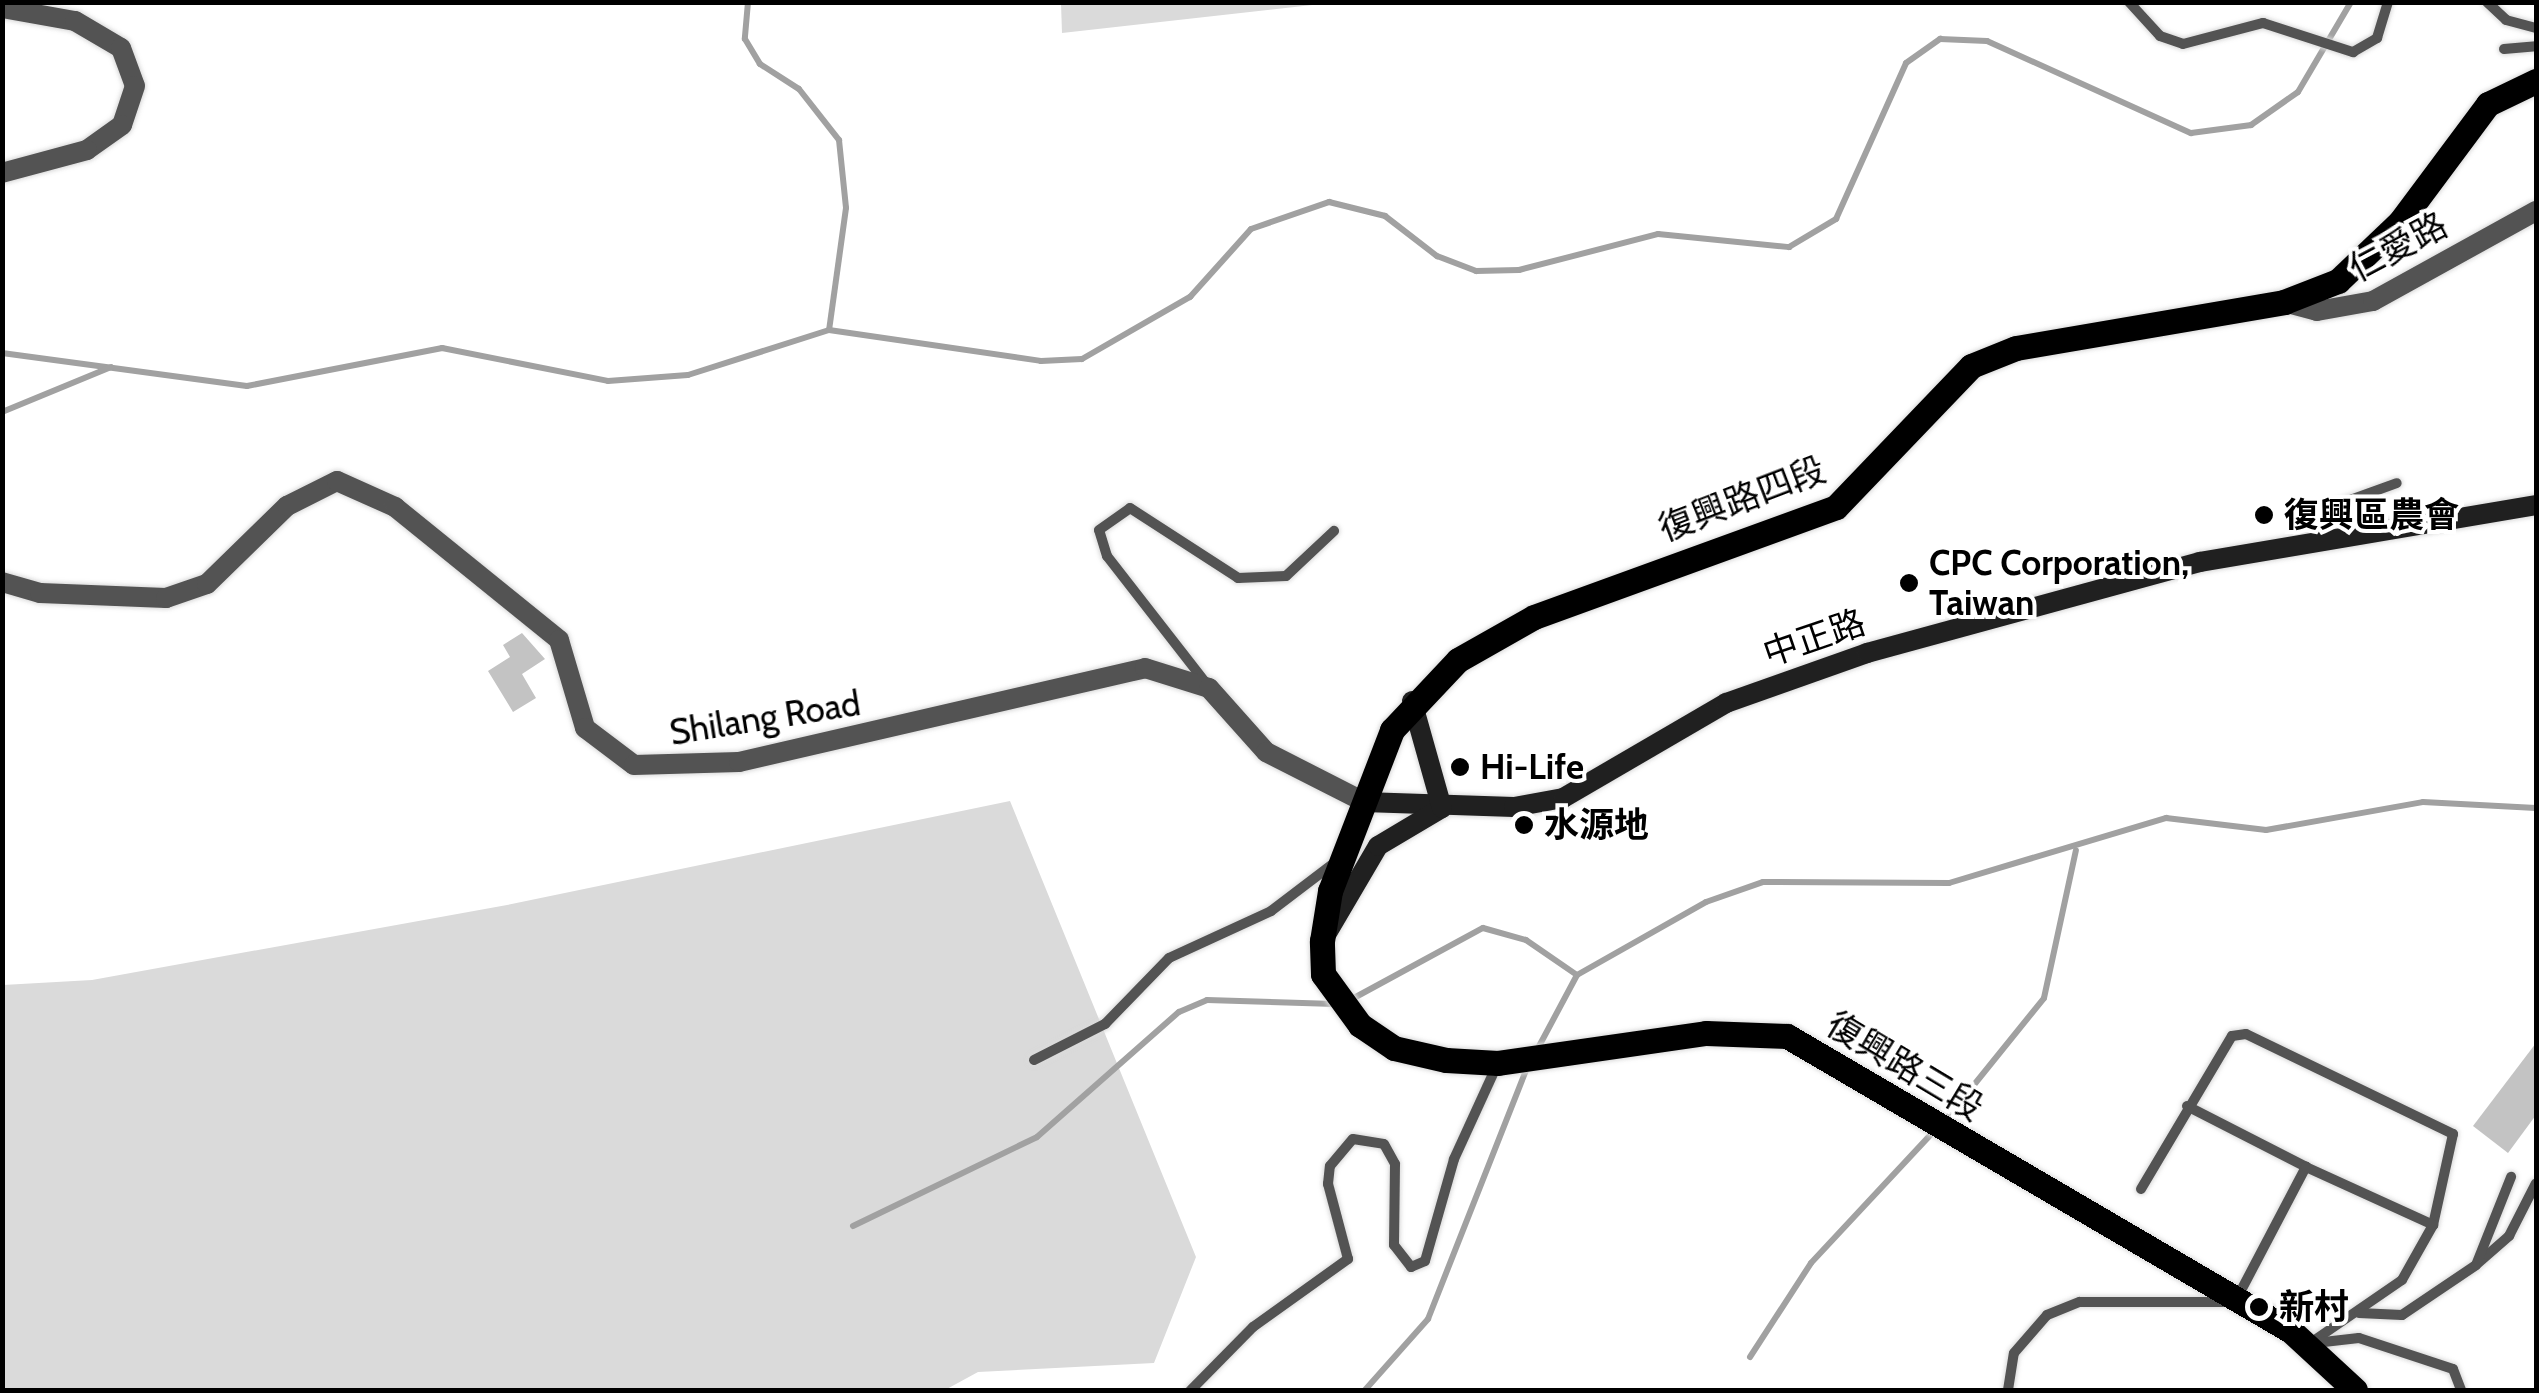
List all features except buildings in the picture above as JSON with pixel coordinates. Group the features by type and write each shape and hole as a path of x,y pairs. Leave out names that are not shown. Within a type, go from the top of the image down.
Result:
{"main road":[{"name":"復興路四段","path":"1336,997 1323,974 1322,942 1345,853 1364,802 1412,701 1458,660 1534,617 1836,507 1971,366 2016,348 2284,302 2338,281 2367,257 2488,104 2536,82"},
{"name":"復興路三段","path":"1336,997 1360,1025 1394,1048 1498,1064 1706,1033 1787,1036 2309,1344 2355,1390"}],"street":[{"path":"2,8 75,21 121,48 135,86 122,125 86,150 2,173"},
{"name":"仁愛路","path":"2284,302 2317,311 2373,301 2536,212"},
{"name":"Shilang Road","path":"2,582 40,593 166,598 207,584 286,506 337,481 395,507 559,640 585,728 634,765 739,762 1145,668 1209,688 1280,763 1364,802"},
{"name":"中正路","path":"1364,802 1442,808 1563,798 1726,703 1867,653 2183,566 2535,504"},
{"path":"1322,942 1378,846 1442,808 1412,701"}],"lane":[{"path":"2129,2 2160,36 2183,44 2262,23 2353,52 2376,38 2388,2"},
{"path":"2487,2 2506,20 2536,28"},
{"path":"2504,49 2536,46"},
{"path":"2318,542 2328,508 2397,483"},
{"path":"1209,688 1106,556 1099,530 1130,508 1238,578 1286,576 1334,531"},
{"path":"1034,1060 1082,1041 1170,958 1285,903 1345,853"},
{"path":"2141,1190 2219,1044 2246,1034 2442,1123 2456,1149 2433,1225 2402,1280 2309,1344"},
{"path":"1191,1390 1253,1327 1348,1259 1328,1184 1330,1166 1352,1139 1384,1144 1395,1164 1394,1245 1411,1267 1425,1261 1454,1159 1498,1064"},
{"path":"2187,1106 2306,1167 2433,1225"},
{"path":"2008,1390 2014,1354 2047,1314 2080,1302 2234,1302 2306,1167"},
{"path":"2476,1264 2511,1177"},
{"path":"2359,1312 2402,1315 2476,1264 2509,1236 2536,1183"},
{"path":"2309,1344 2359,1338 2453,1369 2461,1390"}],"shaded area":[{"path":"1061,2 1330,3 1062,33"},
{"path":"1010,801 1196,1257 1154,1363 978,1372 945,1390 3,1390 3,985 92,980 507,905"}],"waterway":[{"path":"748,2 745,39 760,64 799,89 839,140 846,208 829,330"},
{"path":"2,353 247,386 442,348 608,381 688,375 829,330 1041,361 1082,359 1190,297 1251,229 1329,202 1385,216 1437,256 1476,271 1519,270 1658,234 1789,247 1836,219 1906,63 1940,39 1987,41 2191,133 2251,125 2298,92 2351,2"},
{"path":"2,412 111,367"},
{"path":"1352,999 1483,928 1526,940 1577,975 1706,902 1763,882 1949,883 2166,818 2266,830 2423,802 2536,808"},
{"path":"1944,1122 2044,998 2076,850"},
{"path":"1537,1050 1577,975"},
{"path":"853,1226 1037,1137 1179,1012 1207,1000 1335,1004"},
{"path":"1365,1390 1428,1319 1528,1065"},
{"path":"1750,1357 1811,1263 1935,1130"}],"place":[{"name":"復興區農會","path":"2264,515"},
{"name":"CPC Corporation, Taiwan","path":"1909,583"},
{"name":"Hi-Life","path":"1460,767"},
{"name":"水源地","path":"1524,825"},
{"name":"新村","path":"2259,1307"}]}
